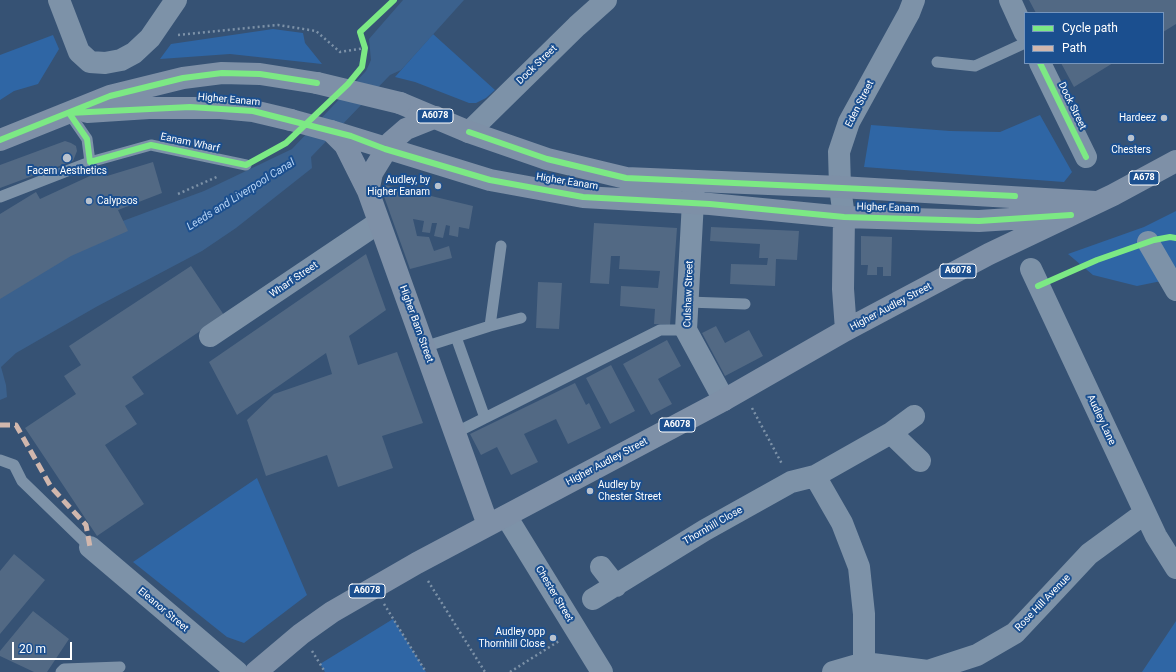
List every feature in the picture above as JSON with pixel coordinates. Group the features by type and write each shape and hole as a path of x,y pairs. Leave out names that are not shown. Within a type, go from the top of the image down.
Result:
{"highway":[{"name":"Higher Eanam","path":"0,140 110,96 142,87 183,78 222,73 260,74 317,83 400,103 469,132 547,159 626,178 840,187 1096,202"},
{"name":"Higher Eanam","path":"69,113 149,108 220,108 253,111 341,134 385,149 490,180 583,197 693,203 844,217 979,221 1071,215"},
{"name":"A6078","path":"368,191 372,173 385,149 406,129 436,117"},
{"name":"Higher Barn Street","path":"341,134 354,166 361,174 368,191 378,223 455,433 497,520"},
{"name":"A678","path":"1096,202 1176,161"},
{"name":"Higher Audley Street","path":"256,672 301,634 332,612 417,563 733,395 846,330 989,254 1096,202"},
{"path":"844,217 843,289 846,330"}],"street":[{"path":"59,0 79,52 90,62 105,63 121,60 134,53 150,38 176,0"},
{"name":"Dock Street","path":"469,132 572,31 606,0"},
{"name":"Eden Street","path":"844,217 840,187 839,152 849,122 909,13 914,0"},
{"path":"1010,0 1024,30"},
{"name":"Dock Street","path":"1040,64 1086,157"},
{"name":"Culshaw Street","path":"694,181 686,330 733,395"},
{"name":"Wharf Street","path":"210,336 378,223"},
{"path":"1148,242 1176,290"},
{"name":"Audley Lane","path":"1031,269 1156,536 1176,568"},
{"name":"Thornhill Close","path":"593,598 616,586 705,530 791,482 815,476 891,433 914,416"},
{"path":"891,433 920,461"},
{"path":"815,476 842,523 859,567 864,614 864,663"},
{"name":"Rose Hill Avenue","path":"833,672 864,663 928,671 977,655 1015,633 1089,554 1145,513"},
{"name":"Chester Street","path":"497,520 576,630 602,672"},
{"name":"Eleanor Street","path":"90,548 237,672"},
{"path":"602,567 616,586"}],"lane":[{"path":"937,62 975,66 1024,43"},
{"path":"69,113 87,139 90,162"},
{"name":"Eanam Wharf","path":"0,197 90,162 151,145 246,165"},
{"path":"490,326 501,246"},
{"path":"688,302 745,304"},
{"path":"424,348 490,326 521,318"},
{"path":"455,433 660,330 686,330"},
{"path":"456,337 484,418"},
{"path":"0,460 14,465 22,481 90,548"},
{"path":"61,672 64,669 120,667"}],"path":[{"path":"150,38 278,25 316,31 340,52 365,48"},
{"path":"178,194 246,165 286,143"},
{"path":"733,395 791,482"},
{"path":"417,563 485,672"},
{"path":"374,588 426,672"},
{"path":"510,672 576,630"}],"shaded area":[{"path":"273,29 303,33 305,43 322,64 230,54 160,59 171,44"},
{"path":"433,34 495,90 486,98 476,103 469,103 415,82 395,77"},
{"path":"53,35 59,49 38,84 14,91 0,100 0,55"},
{"path":"1040,115 1072,172 1064,182 864,167 871,125 950,131 1000,132"},
{"path":"1176,211 1176,278 1137,286 1093,275 1068,254 1144,227"},
{"path":"257,478 307,595 244,643 227,637 133,562"},
{"path":"393,619 426,672 325,672 320,664"},
{"path":"1176,621 1176,672 1142,672"}],"water":[{"name":"Leeds and Liverpool Canal","path":"403,0 464,0 401,70 390,75 311,157 312,168 236,228 202,251 96,307 16,353 1,367 6,385 7,397 0,400 0,280 120,222 204,191 292,149 366,71 371,60 369,39"}],"building":[{"path":"1029,0 1176,0 1176,24 1164,31 1164,12 1035,12"},
{"path":"1062,64 1111,64 1074,87"},
{"path":"65,141 76,146 77,151 73,161 0,188 0,165"},
{"path":"153,162 162,193 118,210 128,231 71,256 0,299 0,214 36,192 40,199 105,169 107,176"},
{"path":"385,185 473,206 469,229 459,227 458,237 449,235 450,226 446,225 443,238 434,236 437,223 432,223 430,233 422,232 424,221 413,219 417,236 429,237 434,251 449,246 452,258 410,269 381,188"},
{"path":"594,223 677,228 670,325 654,324 655,309 620,306 621,286 658,288 660,271 619,269 620,256 611,256 609,284 590,283"},
{"path":"711,227 799,231 797,260 776,259 775,286 730,284 731,264 767,265 768,258 759,258 760,244 710,241"},
{"path":"861,236 892,237 891,276 883,276 883,267 877,267 877,275 867,275 868,265 861,265"},
{"path":"366,254 386,310 349,336 358,365 397,352 423,423 382,436 393,468 338,487 327,455 266,476 247,420 274,394 332,374 326,353 237,415 209,362"},
{"path":"191,266 224,315 132,377 144,394 125,406 137,424 105,445 144,504 97,536 25,428 76,394 64,376 81,365 69,346"},
{"path":"538,282 562,283 559,329 536,328"},
{"path":"716,326 725,343 749,330 763,356 725,376 702,333"},
{"path":"667,340 681,366 658,379 672,404 651,415 623,364"},
{"path":"611,365 635,411 610,424 586,378"},
{"path":"575,383 586,405 589,403 601,428 568,444 556,419 524,434 538,462 511,475 497,447 481,455 470,434"},
{"path":"14,554 45,580 0,634 0,571"},
{"path":"33,611 69,639 47,672 34,672 0,656 0,651"}],"marked path":[{"path":"0,425 16,425 51,487 86,525 90,547"}],"cycle path":[{"path":"69,113 87,139 90,162 151,145 246,165 286,143 348,84 362,67 365,48 360,32 394,0"},
{"path":"1040,64 1086,157"},
{"path":"0,140 110,96 183,78 222,73 260,74 317,83"},
{"path":"69,113 190,107 253,111 351,136 385,149 490,180 583,197 710,204 844,217 979,221 1071,215"},
{"path":"469,132 547,159 626,178 1015,196"},
{"path":"1038,286 1097,260 1154,240 1170,237 1176,238"}],"place":[{"name":"Hardeez","path":"1164,118"},
{"name":"Chesters","path":"1131,138"},
{"name":"Facem Aesthetics","path":"67,158"},
{"name":"Audley, by Higher Eanam","path":"438,186"},
{"name":"Calypsos","path":"89,201"},
{"name":"Audley by Chester Street","path":"590,491"},
{"name":"Audley opp Thornhill Close","path":"553,638"}]}
